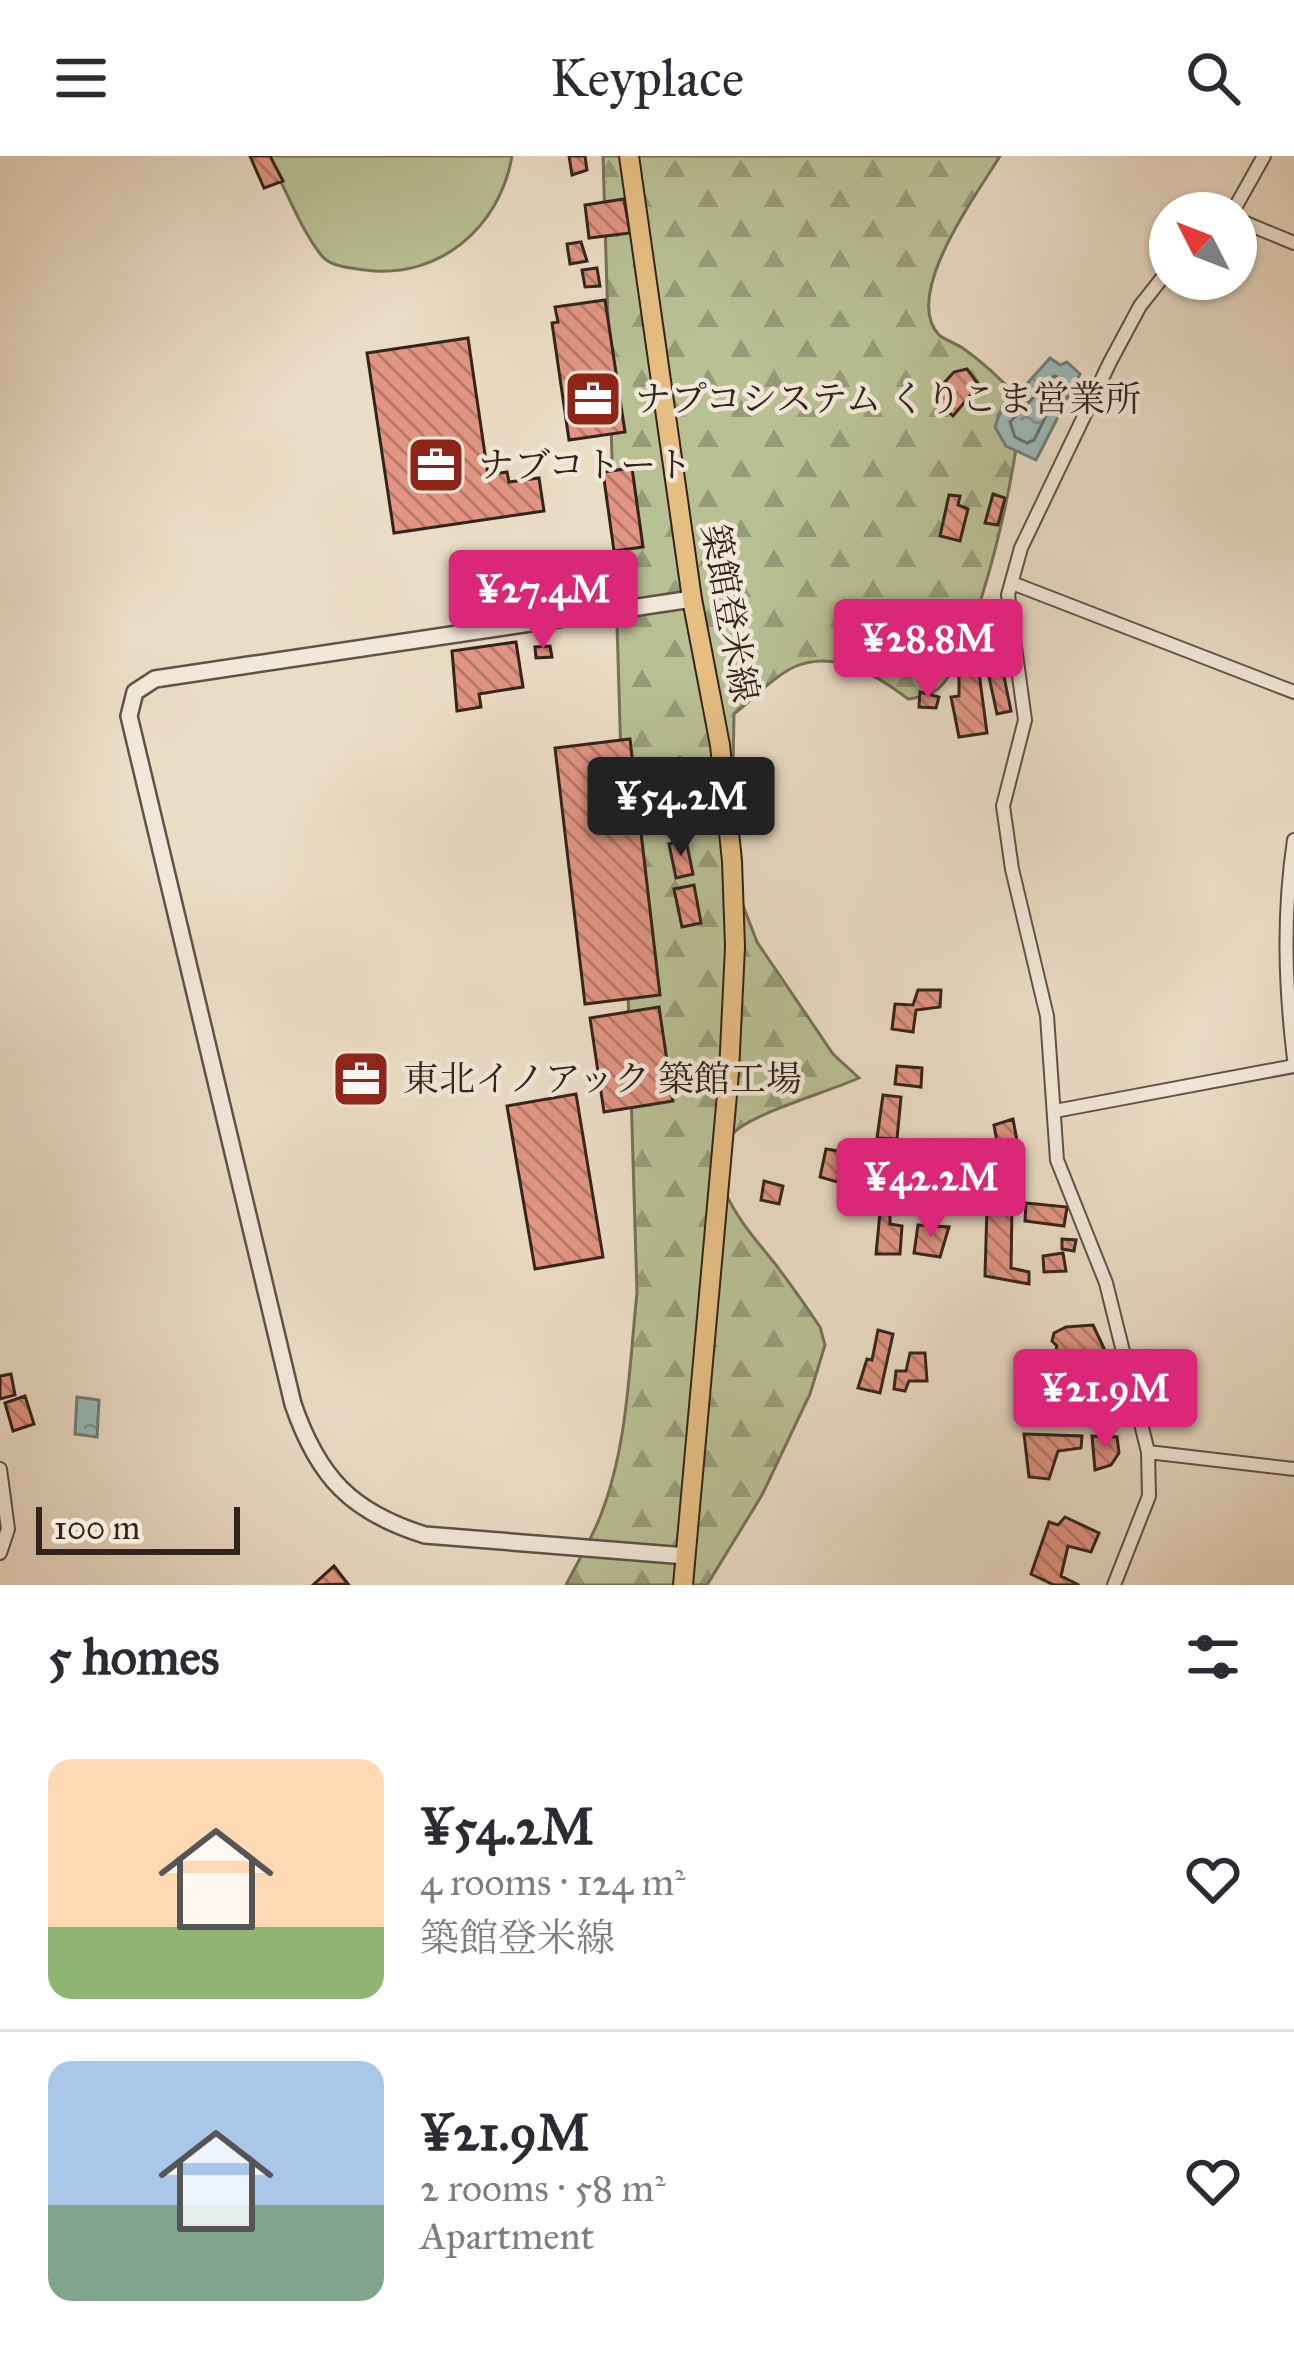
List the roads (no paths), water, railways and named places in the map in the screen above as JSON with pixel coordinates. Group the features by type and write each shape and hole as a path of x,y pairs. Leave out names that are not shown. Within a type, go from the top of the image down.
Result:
{"main road":[{"name":"築館登米線","path":"628,156 692,598 720,746 732,861 735,947 729,1072 683,1585"}],"street":[{"path":"1246,192 1264,156"},
{"path":"1257,226 1294,243"},
{"path":"1114,1585 1149,1496 1148,1451 1106,1283 1057,1160 1047,1016 1012,869 1003,806 1025,720 1009,595 1012,583 1028,530 1110,362 1149,295"},
{"path":"1012,583 1294,692"},
{"path":"686,1556 425,1535 392,1525 357,1505 329,1477 306,1440 293,1404 129,716 135,692 155,680 692,598"},
{"path":"1055,1111 1294,1062 1286,987 1285,902 1294,840"},
{"path":"1148,1451 1294,1469"},
{"path":"0,1469 8,1529 0,1553"}],"water":[{"path":"1050,358 1060,365 1067,362 1080,374 1036,460 1006,446 995,427 999,415"},
{"path":"77,1397 99,1400 97,1437 75,1434"}],"place":[{"name":"ナプコシステム くりこま営業所","path":"593,399"},
{"name":"ナブコトート","path":"436,465"},
{"name":"東北イノアック 築館工場","path":"361,1079"}]}
